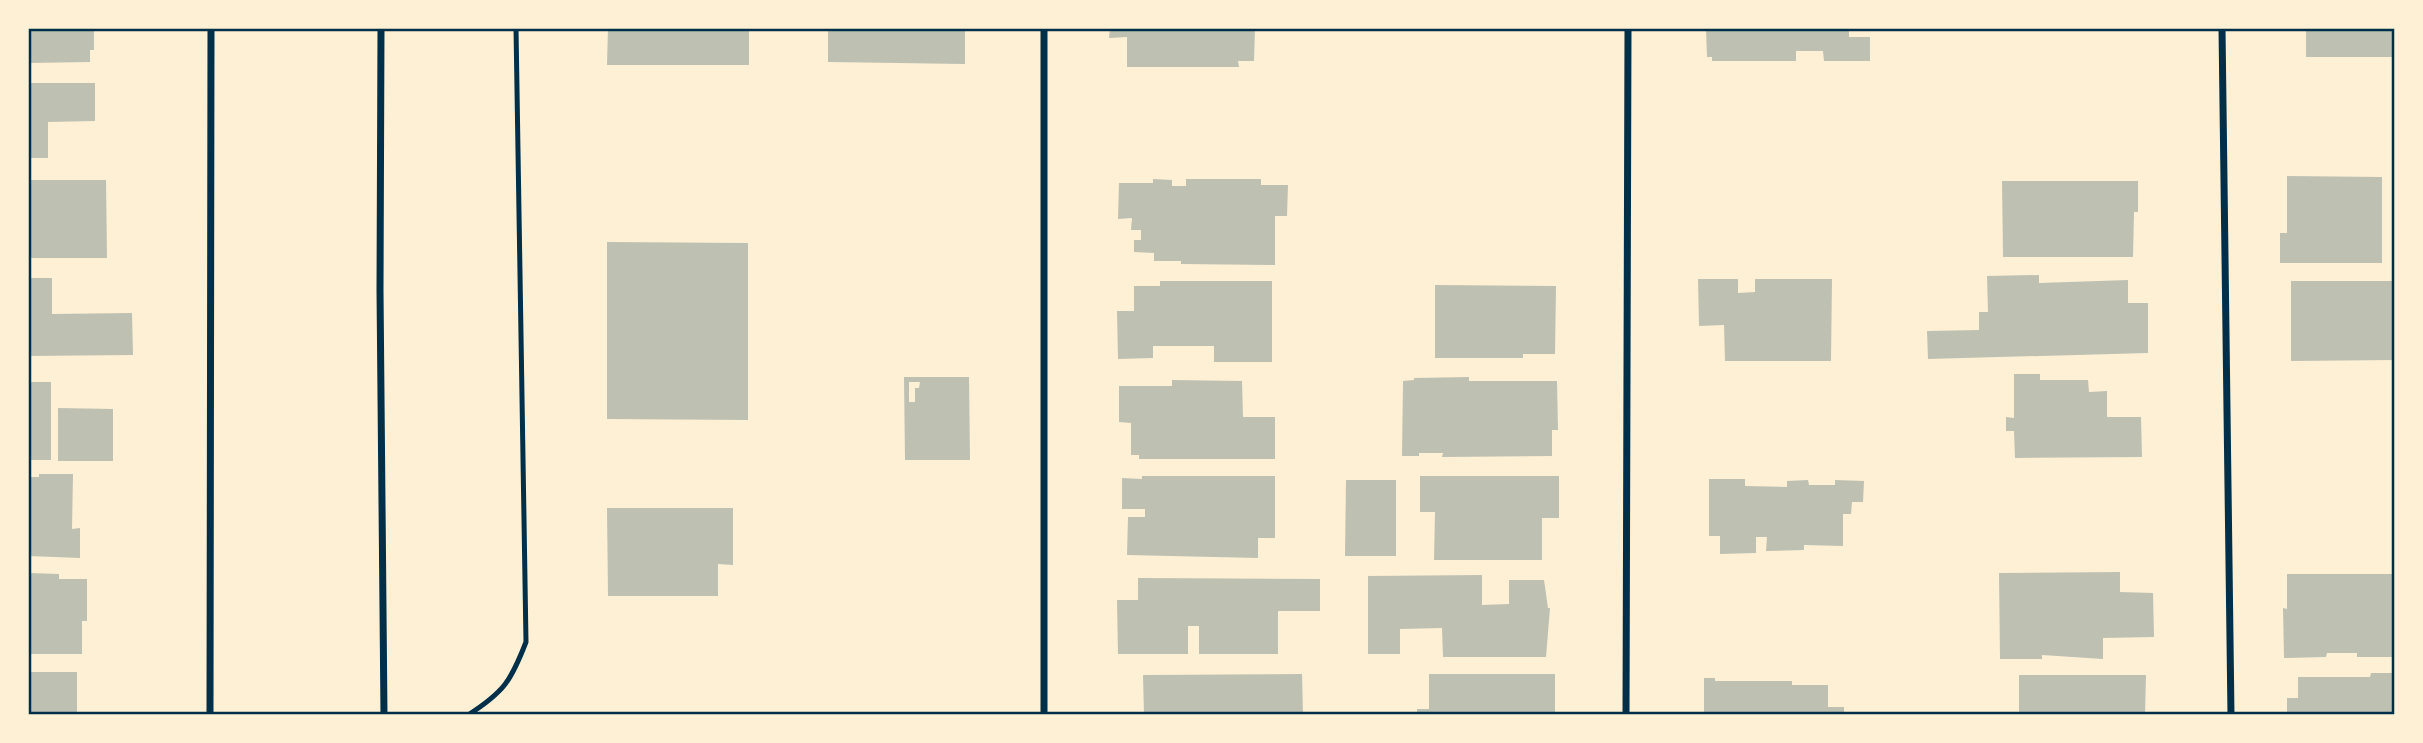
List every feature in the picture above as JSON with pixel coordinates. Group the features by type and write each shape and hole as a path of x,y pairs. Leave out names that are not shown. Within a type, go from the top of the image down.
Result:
{"street":[{"path":"210,715 211,28"},
{"path":"381,28 380,290 384,715"},
{"path":"1044,28 1044,715"},
{"path":"1626,715 1628,28"},
{"path":"2222,28 2231,715"}],"lane":[{"path":"468,715 492,699 514,673 526,642 516,28"}],"building":[{"path":"28,28 94,29 94,50 90,50 90,62 28,63"},
{"path":"608,28 749,28 749,65 607,65"},
{"path":"817,28 965,28 965,64 828,62 828,31 817,31"},
{"path":"1110,28 1255,28 1254,61 1238,61 1239,67 1127,67 1127,37 1109,38"},
{"path":"1706,28 1849,28 1849,37 1870,37 1870,61 1824,61 1823,51 1796,51 1796,61 1712,61 1712,57 1707,57"},
{"path":"2306,28 2395,28 2395,57 2306,57"},
{"path":"28,83 95,83 95,121 48,122 48,158 28,158"},
{"path":"2287,176 2382,177 2382,263 2280,263 2280,233 2287,233"},
{"path":"1153,179 1172,180 1172,186 1186,186 1186,179 1261,179 1261,185 1288,185 1287,216 1275,216 1275,265 1181,264 1181,261 1154,261 1154,253 1134,252 1134,240 1141,240 1141,230 1131,230 1132,218 1118,219 1119,183 1153,183"},
{"path":"28,180 106,180 107,258 28,258"},
{"path":"2002,181 2138,181 2133,257 2003,257"},
{"path":"607,242 748,243 748,420 607,419"},
{"path":"2039,275 2039,283 2128,280 2128,303 2148,303 2148,353 1928,359 1927,331 1979,330 1979,312 1988,312 1987,276"},
{"path":"28,278 52,278 52,314 132,313 133,355 28,356"},
{"path":"1698,279 1738,279 1738,293 1755,292 1755,279 1832,279 1831,361 1725,361 1724,325 1699,326"},
{"path":"1160,281 1272,281 1272,362 1214,362 1214,346 1153,346 1153,358 1118,359 1117,311 1134,311 1134,286 1160,286"},
{"path":"2291,281 2395,281 2395,360 2291,361"},
{"path":"1435,285 1556,286 1555,354 1523,354 1523,358 1435,358"},
{"path":"2014,374 2040,374 2040,380 2088,380 2089,392 2107,391 2107,417 2141,417 2142,457 2015,458 2014,431 2006,431 2006,417 2014,418"},
{"path":"904,377 969,377 970,460 905,460","holes":["909,382 920,382 919,388 915,388 915,402 909,402"]},
{"path":"1469,377 1469,381 1557,381 1558,430 1552,430 1552,456 1442,457 1443,453 1419,453 1419,456 1402,456 1403,381 1414,378"},
{"path":"1172,380 1242,381 1243,417 1275,417 1275,459 1139,459 1139,455 1131,455 1131,423 1119,422 1119,386 1172,386"},
{"path":"28,382 51,382 51,460 28,460"},
{"path":"58,408 113,409 113,461 58,461"},
{"path":"39,474 73,474 72,529 80,528 80,558 28,556 28,477 39,477"},
{"path":"1142,476 1275,476 1275,538 1258,538 1258,558 1127,555 1128,517 1145,517 1145,509 1122,509 1122,478 1142,479"},
{"path":"1420,476 1559,476 1559,518 1542,518 1542,560 1434,560 1435,512 1420,512"},
{"path":"1709,479 1745,479 1745,486 1787,487 1787,481 1808,480 1809,485 1835,485 1835,480 1864,481 1863,502 1852,502 1851,514 1843,514 1843,546 1804,545 1804,550 1766,551 1767,537 1756,537 1756,553 1720,554 1720,536 1709,536"},
{"path":"1346,480 1396,480 1396,556 1345,556"},
{"path":"607,508 733,508 733,565 718,564 718,596 608,596"},
{"path":"2120,572 2120,592 2153,593 2154,637 2103,638 2103,659 2042,655 2042,659 2000,659 1999,573"},
{"path":"28,573 59,574 59,579 87,579 87,621 82,621 82,654 28,654"},
{"path":"2287,574 2395,574 2395,657 2357,657 2357,653 2327,653 2326,657 2284,658 2283,608 2287,609"},
{"path":"1482,575 1482,605 1509,604 1509,580 1544,580 1550,608 1546,657 1443,657 1442,628 1400,629 1400,654 1368,654 1368,576"},
{"path":"1138,578 1320,579 1320,611 1278,611 1278,654 1199,654 1199,626 1188,626 1188,654 1118,654 1117,600 1138,600"},
{"path":"28,672 77,672 77,712 90,712 90,715 28,715"},
{"path":"2371,673 2395,673 2395,715 2287,715 2287,698 2298,698 2298,677 2370,677"},
{"path":"1302,674 1303,715 1144,715 1143,675"},
{"path":"1429,674 1555,674 1555,715 1417,715 1417,709 1429,709"},
{"path":"2019,675 2146,675 2145,715 2019,715"},
{"path":"1704,678 1715,678 1715,681 1792,681 1792,685 1828,685 1828,707 1844,707 1844,715 1704,715"}]}
